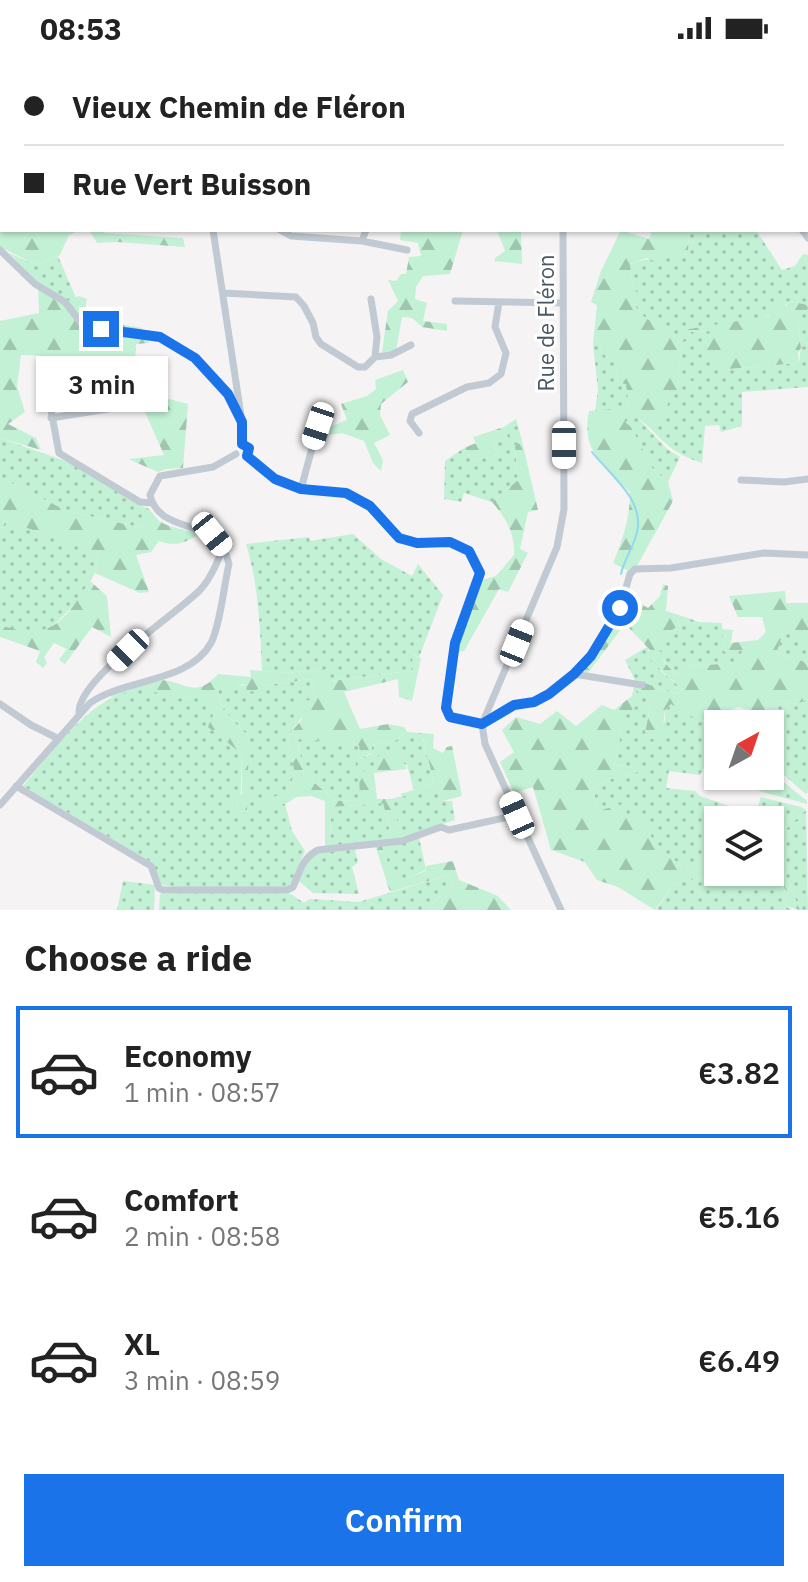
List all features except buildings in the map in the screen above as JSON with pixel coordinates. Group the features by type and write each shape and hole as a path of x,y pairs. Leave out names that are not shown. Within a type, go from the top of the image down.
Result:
{"street":[{"path":"213,232 242,422 242,444"},
{"path":"284,232 291,236 362,241 407,250"},
{"path":"362,241 365,232"},
{"name":"Rue de Fléron","path":"482,724 557,547 564,509 563,232"},
{"path":"0,250 35,284 65,302 82,324 160,337 195,358 228,394 242,422"},
{"path":"224,293 296,297 321,344 358,367 365,367 375,357 391,355 411,345"},
{"path":"371,299 377,337 375,357"},
{"path":"455,301 563,303"},
{"path":"419,433 410,421 412,414 467,387 489,383 501,374 506,353 495,327 499,302"},
{"path":"48,394 59,453 140,502 152,503"},
{"path":"51,418 108,409"},
{"path":"301,489 318,426"},
{"path":"0,805 79,713 103,693 183,669 199,660 212,641 229,564 223,548 212,534 168,519 154,510 151,489 160,476 213,467 236,454 238,445 242,444"},
{"path":"242,444 249,448 247,456"},
{"path":"236,454 243,458 247,456"},
{"path":"247,456 275,479 301,489 346,493 370,506 399,538 417,543 450,542 469,551 480,573 455,643 446,708 450,717 482,724 514,705 534,702 549,694 574,674 591,656 620,608 625,586 635,569 671,568 764,553 808,555"},
{"path":"741,480 784,482 808,479"},
{"path":"79,713 78,708 85,695 98,680 143,635 200,590 223,548"},
{"path":"574,674 642,685"},
{"path":"0,704 57,738"},
{"path":"482,724 485,744 561,910"},
{"path":"16,786 151,866 159,888 170,890 287,890 296,882 301,865 318,850 402,841 441,827 449,830 517,815"}],"green space":[{"path":"0,232 76,232 69,235 60,255 37,265 0,247"},
{"path":"90,232 183,238 185,247 117,242 97,243"},
{"path":"401,232 462,232 450,274 423,276 416,287 415,299 427,303 423,321 447,324 447,331 422,327 412,318 402,317 396,351 392,354 382,352 388,311 398,301 388,280 396,281 401,274 406,274 409,257 421,256 418,243 400,240"},
{"path":"498,232 521,232 522,264 495,261 505,251"},
{"path":"620,232 649,239 651,232 689,232 688,254 663,259 660,264 647,258 630,264 633,288 641,296 631,301 644,317 679,337 689,329 769,316 769,311 780,305 786,306 789,301 808,305 808,309 797,318 801,348 799,363 728,369 713,364 706,347 712,339 712,331 691,332 682,341 678,375 699,386 681,382 652,430 637,417 625,422 631,427 653,469 668,482 673,501 637,566 629,571 613,563 625,528 630,492 596,457 588,437 589,411 629,408 626,384 619,383 614,362 602,353 600,344 593,344 597,305 591,302 601,271"},
{"path":"689,232 757,232 782,270 795,266 803,254 808,255 808,305 789,301 770,315 728,325 689,329 680,338 644,317 631,301 630,264 688,254"},
{"path":"9,253 37,265 58,256 76,298 68,301 38,283"},
{"path":"38,283 67,301 79,296 87,299 83,318 142,328 149,343 136,344 135,362 142,392 188,404 183,468 158,472 128,459 164,455 138,396 88,406 67,402 58,388 78,376 75,357 21,355 17,386 25,412 8,424 36,438 41,450 0,438 0,321 39,313"},
{"path":"808,309 808,387 742,392 742,426 721,432 719,425 705,426 702,463 674,450 652,430 681,381 698,386 678,375 682,341 691,332 712,331 713,364 728,369 799,363 801,347 797,318"},
{"path":"593,344 600,344 602,353 614,362 619,383 627,383 629,409 595,411 598,390"},
{"path":"403,370 408,382 381,404 380,415 390,435 374,443 383,460 381,471 373,463 364,441 342,433 330,435 327,428 347,420 341,404 367,396 376,389 375,380"},
{"path":"637,417 667,449 680,457 668,482 652,468 631,427 624,422"},
{"path":"516,419 522,441 515,446 518,480 492,502 464,493 461,502 444,499 445,461 464,448 472,461 497,455 494,444 508,438 504,427"},
{"path":"504,427 508,438 494,444 497,455 472,461 464,448 476,443 473,437"},
{"path":"0,438 71,463 149,509 142,528 67,511 0,477"},
{"path":"522,441 538,510 528,512 520,549 528,553 508,592 499,589 464,651 456,652 482,580 496,576 514,555 509,526 492,502 518,480 515,446"},
{"path":"0,477 67,511 142,528 149,509 159,521 169,526 199,534 180,543 159,541 151,552 136,555 149,592 140,593 95,573 99,552 6,521 0,530"},
{"path":"6,521 99,552 95,573 76,603 49,630 23,633 0,625 0,530"},
{"path":"353,534 381,559 412,576 418,564 443,595 419,657 414,655 411,671 330,681 328,669 286,673 262,671 256,591 246,544 309,537 310,541"},
{"path":"90,581 107,596 111,637 92,627 65,664 59,660 67,649 54,643 44,657 47,663 43,668 36,662 40,651 0,637 0,625 32,631 54,625 72,608"},
{"path":"663,584 668,586 666,611 685,617 684,622 655,647 677,675 685,666 741,663 743,651 724,652 722,629 733,630 731,643 758,640 766,632 762,617 738,617 729,596 785,591 786,603 808,603 808,641 800,639 801,634 785,628 776,654 808,664 808,699 797,704 778,701 769,710 738,707 704,710 704,720 690,716 671,704 665,710 661,740 651,739 645,732 651,704 641,691 636,690 640,703 624,716 615,765 635,768 638,772 593,787 598,811 623,804 628,815 645,818 654,844 683,867 704,860 704,877 673,884 655,910 618,887 597,880 585,862 551,850 533,787 514,793 500,762 514,752 502,730 516,717 540,724 557,711 576,726 602,705 614,710 632,696 635,680 677,694 682,689 648,658 650,650 625,624 587,674 583,671 624,607 633,599 648,608 660,596"},
{"path":"685,617 699,622 722,623 724,651 743,651 741,663 685,666 677,675 655,647 684,622"},
{"path":"785,628 802,634 801,639 808,641 808,664 776,654"},
{"path":"647,647 661,671 682,689 677,694 635,680 625,660"},
{"path":"413,655 421,658 412,701 399,697 398,679 344,692 360,729 388,724 404,727 407,732 395,741 372,745 371,753 356,761 355,772 351,772 351,759 360,755 359,745 297,739 304,774 336,801 360,800 359,773 374,766 380,754 398,749 407,769 374,773 377,799 391,799 402,838 392,840 383,803 331,807 330,847 325,848 325,801 311,796 297,797 266,809 266,800 286,792 295,775 288,736 302,719 293,712 292,703 315,699 311,679 261,686 254,692 247,690 244,684 217,686 228,714 249,736 247,813 240,814 232,800 242,794 242,754 208,727 214,713 206,708 206,697 172,697 141,688 111,697 112,692 149,680 196,688 210,682 218,674 251,677 250,670 286,673 329,669 331,681 411,671"},
{"path":"311,679 315,699 288,736 295,775 280,803 285,804 292,831 305,851 290,885 281,888 179,888 162,885 151,862 23,786 90,712 123,692 148,688 174,697 207,697 223,738 242,754 240,814 249,736 228,714 217,685 261,686"},
{"path":"636,690 641,691 651,704 645,731 665,721 665,710 671,704 704,722 704,768 700,775 669,771 666,788 695,791 700,796 729,806 704,806 704,860 683,867 654,844 598,811 593,787 638,772 635,768 615,765 624,715"},
{"path":"808,699 806,794 784,775 784,710 768,708 778,701 797,704"},
{"path":"407,732 434,734 423,738 434,783 414,790 407,765 380,754 360,800 336,801 304,774 297,738 359,745 360,755 351,760 355,771 355,761 371,754 372,745 395,741"},
{"path":"434,734 433,748 443,753 452,746 462,796 443,801 437,787 402,797 401,794 434,783 423,737"},
{"path":"784,782 807,804 759,791 784,790"},
{"path":"437,787 443,801 452,801 455,820 402,838 391,799"},
{"path":"761,797 801,807 784,820 784,806 758,806"},
{"path":"383,803 392,840 330,847 331,807"},
{"path":"801,807 806,810 784,831 784,820"},
{"path":"806,810 808,910 800,910 784,873 784,831"},
{"path":"419,837 426,870 395,883 381,844"},
{"path":"381,844 395,882 426,871 426,866 453,861 459,880 498,896 511,910 429,910 434,901 453,886 449,875 390,892 375,845"},
{"path":"355,849 358,863 352,867 359,894 313,893 298,880 312,856 327,851"},
{"path":"784,873 800,910 785,906"},
{"path":"449,875 453,886 434,901 429,910 159,910 160,894 236,891 291,894 304,903 310,899 359,902"},
{"path":"704,877 704,886 784,886 787,894 785,906 792,910 656,910 673,884"},
{"path":"123,881 155,885 154,910 117,910"}],"waterway":[{"path":"592,452 624,489 636,509 637,532 621,574"}],"route":[{"path":"101,329 160,337 195,358 228,394 242,422 242,444 249,448 247,456 275,479 301,489 346,493 370,506 399,538 417,543 450,542 469,551 480,573 455,643 446,708 450,717 482,724 514,705 534,702 549,694 591,656 620,608"}]}
